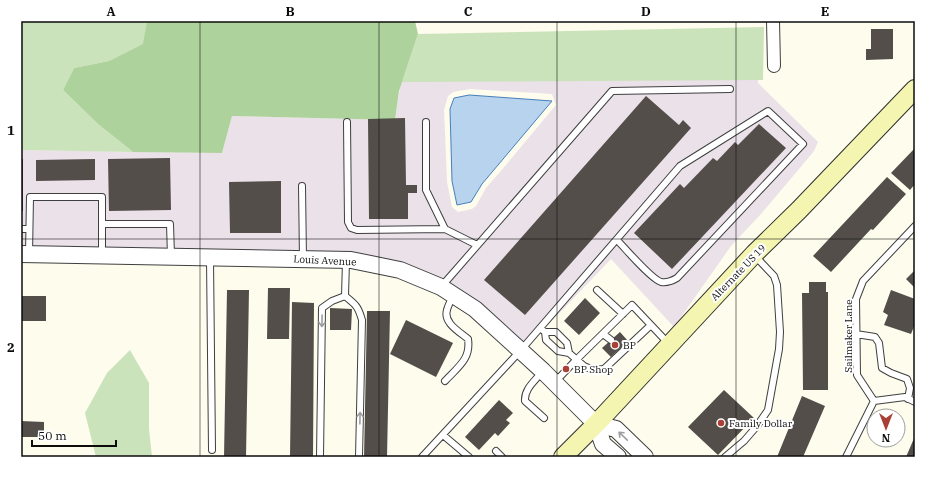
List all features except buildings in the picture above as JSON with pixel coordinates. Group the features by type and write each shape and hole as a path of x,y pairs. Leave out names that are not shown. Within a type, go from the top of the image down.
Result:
{"main road":[{"name":"Alternate US 19","path":"563,457 596,424 754,254 915,90"}],"street":[{"path":"773,21 774,66"},
{"name":"Louis Avenue","path":"25,254 346,259 400,270 447,291 475,309 521,350 596,424"},
{"path":"596,424 603,444 618,457"},
{"path":"596,424 616,429 645,457"}],"lane":[{"path":"445,381 466,358 469,348 468,339 453,327 446,316 447,291 477,246 612,91 730,89"},
{"path":"422,457 521,350 543,330 617,240 680,166 768,111 803,144 677,278 670,282 661,282 653,277 617,240"},
{"path":"347,122 348,222 351,228 357,230 445,229 477,246"},
{"path":"426,122 426,190 445,229"},
{"path":"302,186 303,259"},
{"path":"25,254 29,229 30,197 102,197 102,255"},
{"path":"102,224 170,224 171,256"},
{"name":"Sailmaker Lane","path":"874,401 857,375 856,299 863,281 915,226"},
{"path":"21,229 29,229"},
{"path":"725,457 744,441 758,426 768,410 779,349 780,332 777,285 774,276 754,254"},
{"path":"210,257 212,450"},
{"path":"346,259 345,296 359,309 362,320 359,457"},
{"path":"597,290 623,314"},
{"path":"320,457 322,308 332,301 345,296"},
{"path":"555,383 576,360 632,306 670,344"},
{"path":"543,330 556,332 567,343 569,353 584,366 593,370 604,369 621,350 651,325"},
{"path":"543,330 546,340 558,351 569,353"},
{"path":"603,334 611,340"},
{"path":"856,334 875,337 879,343 882,368 891,374 907,379 910,384 908,399"},
{"path":"543,371 526,390 524,397 525,401 544,418"},
{"path":"846,457 874,401 905,397 915,402"},
{"path":"443,435 469,457"},
{"path":"496,451 502,457"}],"shaded area":[{"path":"401,80 758,80 758,83 818,142 814,151 799,169 760,215 731,246 674,327 611,259 528,346 478,303 350,251 239,251 21,247 21,150 222,153 232,116 395,120","holes":["470,89 552,94 556,105 486,188 476,206 472,209 458,212 452,207 447,182 444,110 448,96 453,92"]}],"green space":[{"path":"21,21 147,21 144,44 109,61 74,68 63,90 98,124 133,152 21,150"},
{"path":"147,21 415,21 418,34 399,91 395,120 232,116 222,153 133,152 98,124 63,90 74,68 109,61 143,44"},
{"path":"764,27 763,80 402,82 418,34"},
{"path":"130,350 149,383 149,429 152,457 96,457 85,413 107,373"}],"water":[{"path":"469,95 552,101 482,184 471,202 457,205 452,181 450,109 454,98"}],"place":[{"name":"BP","path":"615,345"},
{"name":"BP Shop","path":"566,369"},
{"name":"Family Dollar","path":"721,423"}]}
